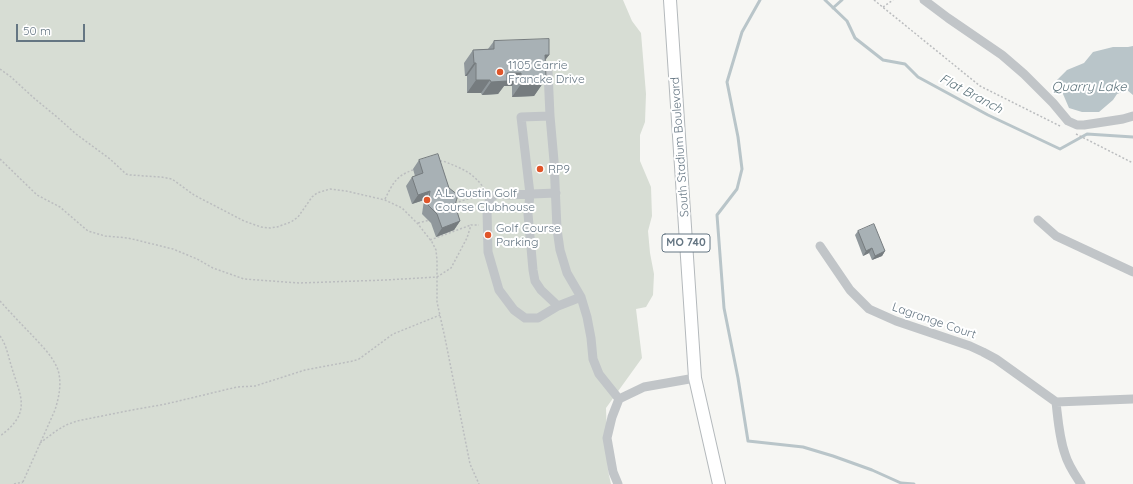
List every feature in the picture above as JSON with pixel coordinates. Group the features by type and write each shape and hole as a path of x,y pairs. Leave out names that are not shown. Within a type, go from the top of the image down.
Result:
{"main road":[{"name":"South Stadium Boulevard","path":"670,0 695,378 719,484"}],"street":[{"path":"924,0 1002,55 1024,74 1053,103 1068,121 1077,125 1084,125 1133,116"},
{"path":"548,71 557,229 560,250 566,273 581,298 587,317 593,359 599,374 619,399"},
{"path":"550,116 521,117 530,194 528,214 535,282 541,290 558,306"},
{"path":"556,193 497,194 490,198 487,210 488,252 499,290 514,310 525,318 538,318 558,306 581,298"},
{"path":"1038,220 1056,236 1133,272"},
{"name":"Lagrange Court","path":"820,246 850,290 869,309 896,322 970,346 996,359 1056,402"},
{"path":"618,484 613,472 607,438 612,417 619,399 644,387 695,378"},
{"path":"1082,484 1074,473 1065,455 1060,436 1056,402 1133,399"}],"path":[{"path":"874,0 980,86 1061,127"},
{"path":"882,7 893,0"},
{"path":"0,69 45,108 57,116 76,134 110,159 126,174 172,179 203,200 244,221 261,227 277,227 292,222 298,217 312,197 317,193 330,189 385,200 402,208 418,224 436,250 437,302 470,464 479,484"},
{"path":"1074,133 1133,163"},
{"path":"0,159 37,195 60,207 88,231 105,236 128,238 173,249 197,259 213,268 244,279 299,283 437,277 451,268 467,238 471,225"},
{"path":"439,161 443,161 473,175 480,182 490,198"},
{"path":"385,200 391,187 397,179 403,174 413,170"},
{"path":"452,204 471,198 490,198"},
{"path":"418,224 430,220"},
{"path":"430,240 471,225 487,224"},
{"path":"0,302 44,348 56,364 60,389 59,399 55,410 23,483 14,484"},
{"path":"40,443 66,425 77,421 166,404 237,387 255,386 305,370 353,361 359,359 393,334 440,315"},
{"path":"0,336 6,347 22,399 18,418 0,436"}],"shaded area":[{"path":"0,0 623,0 632,21 641,33 646,94 645,122 640,135 640,161 651,187 652,216 648,231 654,274 653,295 646,307 636,309 642,358 606,408 608,471 611,484 0,484"}],"water":[{"name":"Quarry Lake","path":"1133,46 1133,95 1127,90 1117,94 1113,100 1099,112 1082,112 1069,108 1057,80 1067,70 1084,63 1093,52 1113,47"}],"building":[{"path":"549,39 549,55 545,55 546,77 543,77 543,83 521,84 521,73 507,73 507,81 491,82 490,80 476,80 476,63 474,63 473,50 494,49 494,41"},
{"name":"A.L. Gustin Golf Course Clubhouse","path":"438,154 449,188 458,195 455,205 460,221 442,228 437,214 428,205 430,191 418,195 412,177 423,173 419,160"},
{"path":"874,224 885,251 875,256 872,248 866,251 858,231"}],"waterway":[{"path":"760,0 742,32 727,82 738,137 742,169 737,189 717,215 724,308 738,378 748,441 803,447 872,470 901,483 914,484"},
{"name":"Flat Branch","path":"825,0 847,21 855,38 883,60 905,64 918,77 988,115 1060,149 1087,134 1133,137"},
{"path":"833,8 842,0"}],"place":[{"name":"1105 Carrie Francke Drive","path":"500,72"},
{"name":"RP9","path":"540,169"},
{"name":"A.L. Gustin Golf Course Clubhouse","path":"427,200"},
{"name":"Golf Course Parking","path":"488,235"}]}
